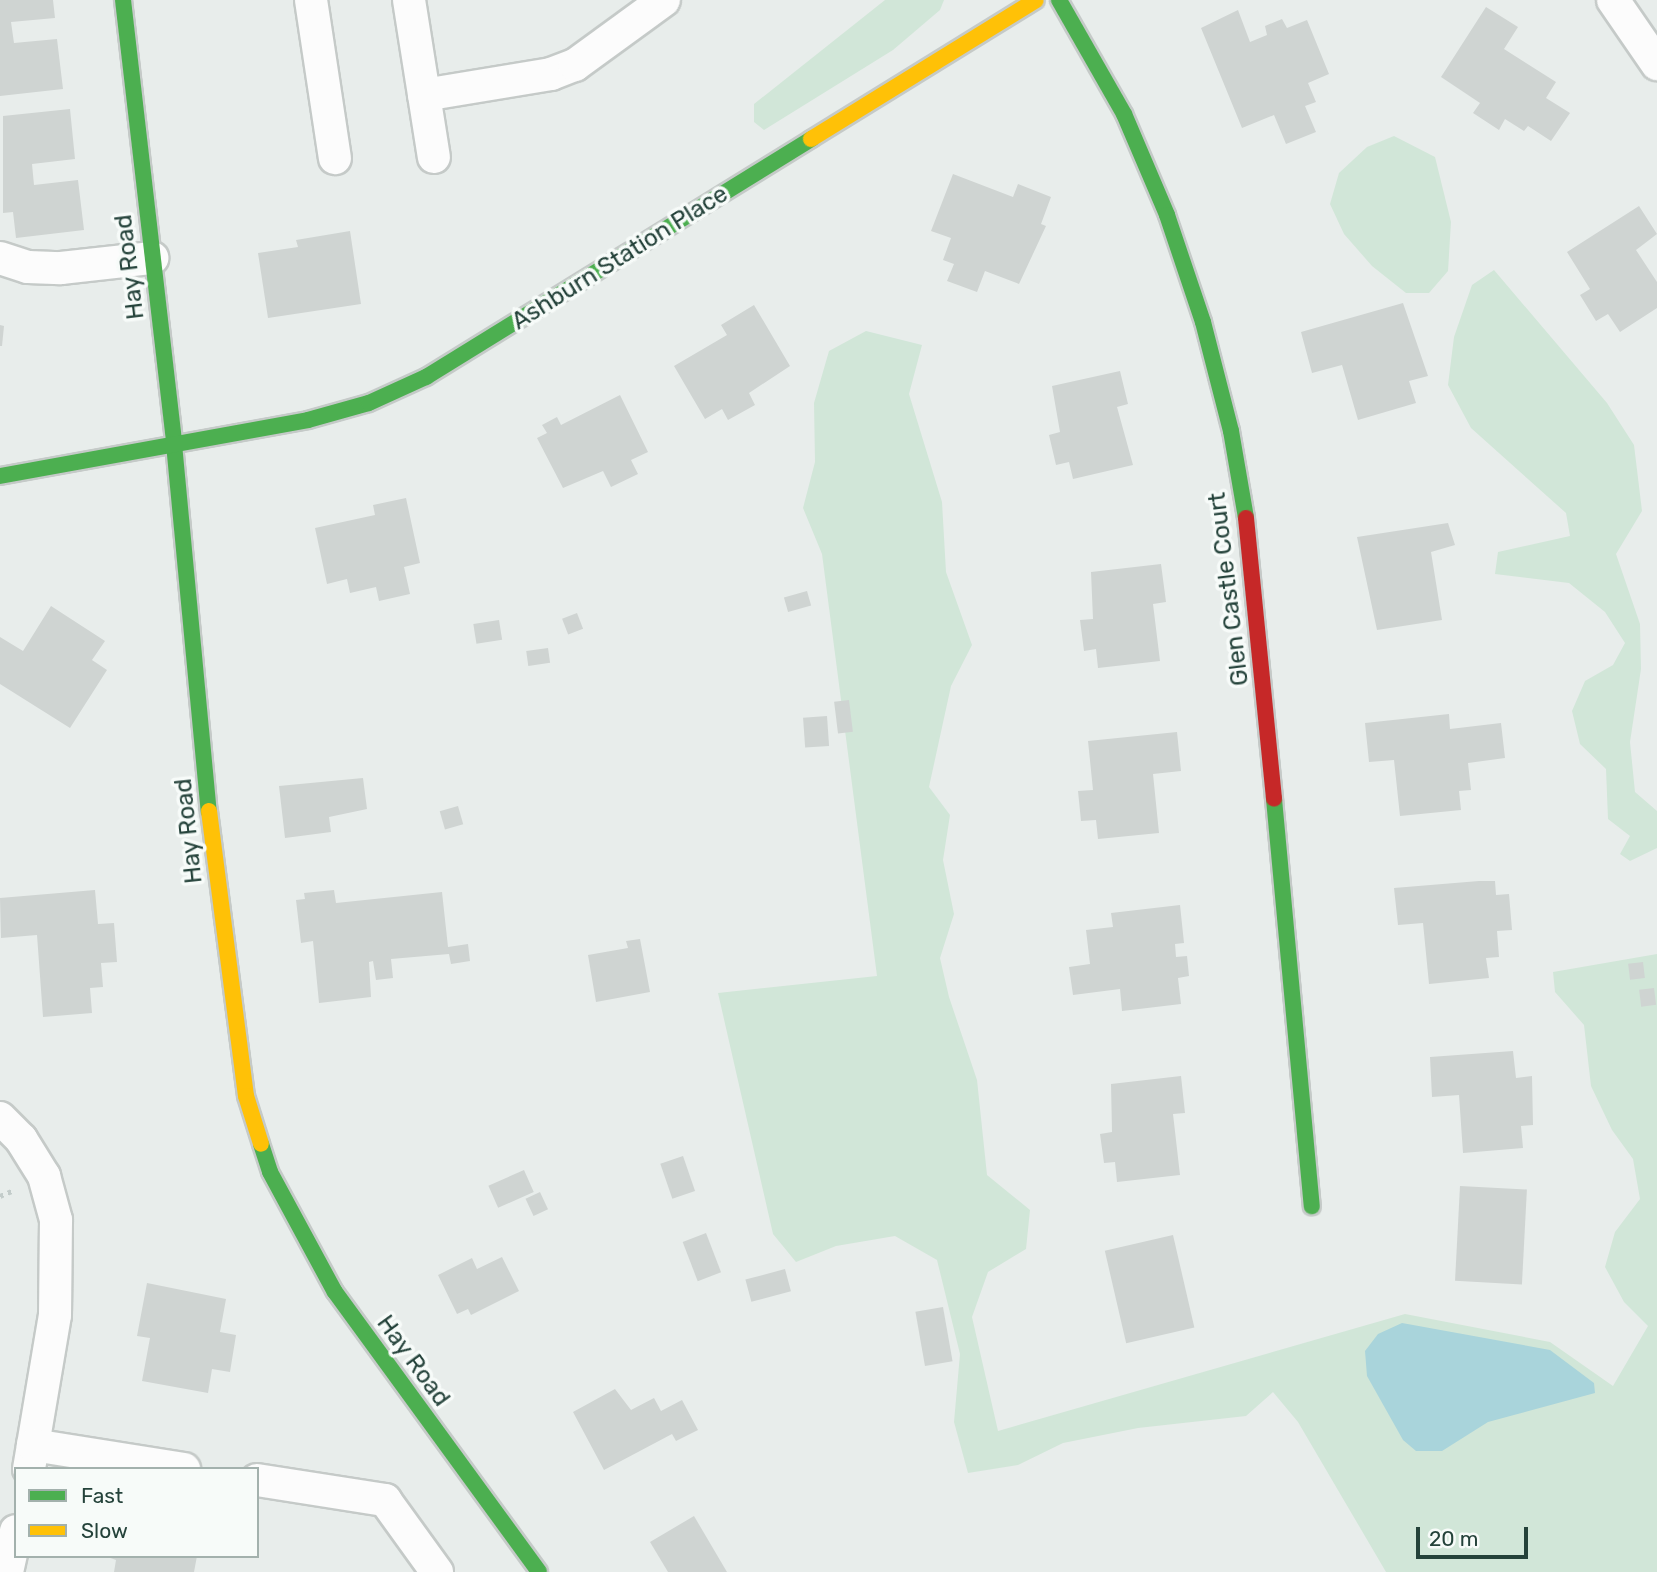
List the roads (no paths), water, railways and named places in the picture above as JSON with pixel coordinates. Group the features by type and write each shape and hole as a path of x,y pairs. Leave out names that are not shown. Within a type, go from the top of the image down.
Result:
{"street":[{"name":"Hay Road","path":"123,0 174,444 213,848 246,1096 281,1193 335,1292 539,1572"},
{"path":"311,0 335,158"},
{"path":"409,0 434,157"},
{"path":"424,95 530,79 575,65 664,0"},
{"name":"Ashburn Station Place","path":"0,476 308,420 369,403 426,377 1036,0"},
{"name":"Glen Castle Court","path":"1059,0 1124,114 1167,215 1203,322 1231,431 1251,550 1312,1206"},
{"path":"1613,0 1657,64"},
{"path":"0,258 28,267 61,268 152,258"},
{"path":"0,1118 21,1139 44,1176 56,1220 55,1315 31,1457 158,1467"},
{"path":"259,1480 385,1500 438,1572"},
{"path":"7,1572 14,1540"}],"water":[{"path":"1402,1323 1550,1350 1594,1383 1595,1393 1488,1422 1442,1451 1416,1451 1403,1440 1367,1376 1365,1351 1378,1334"}]}
